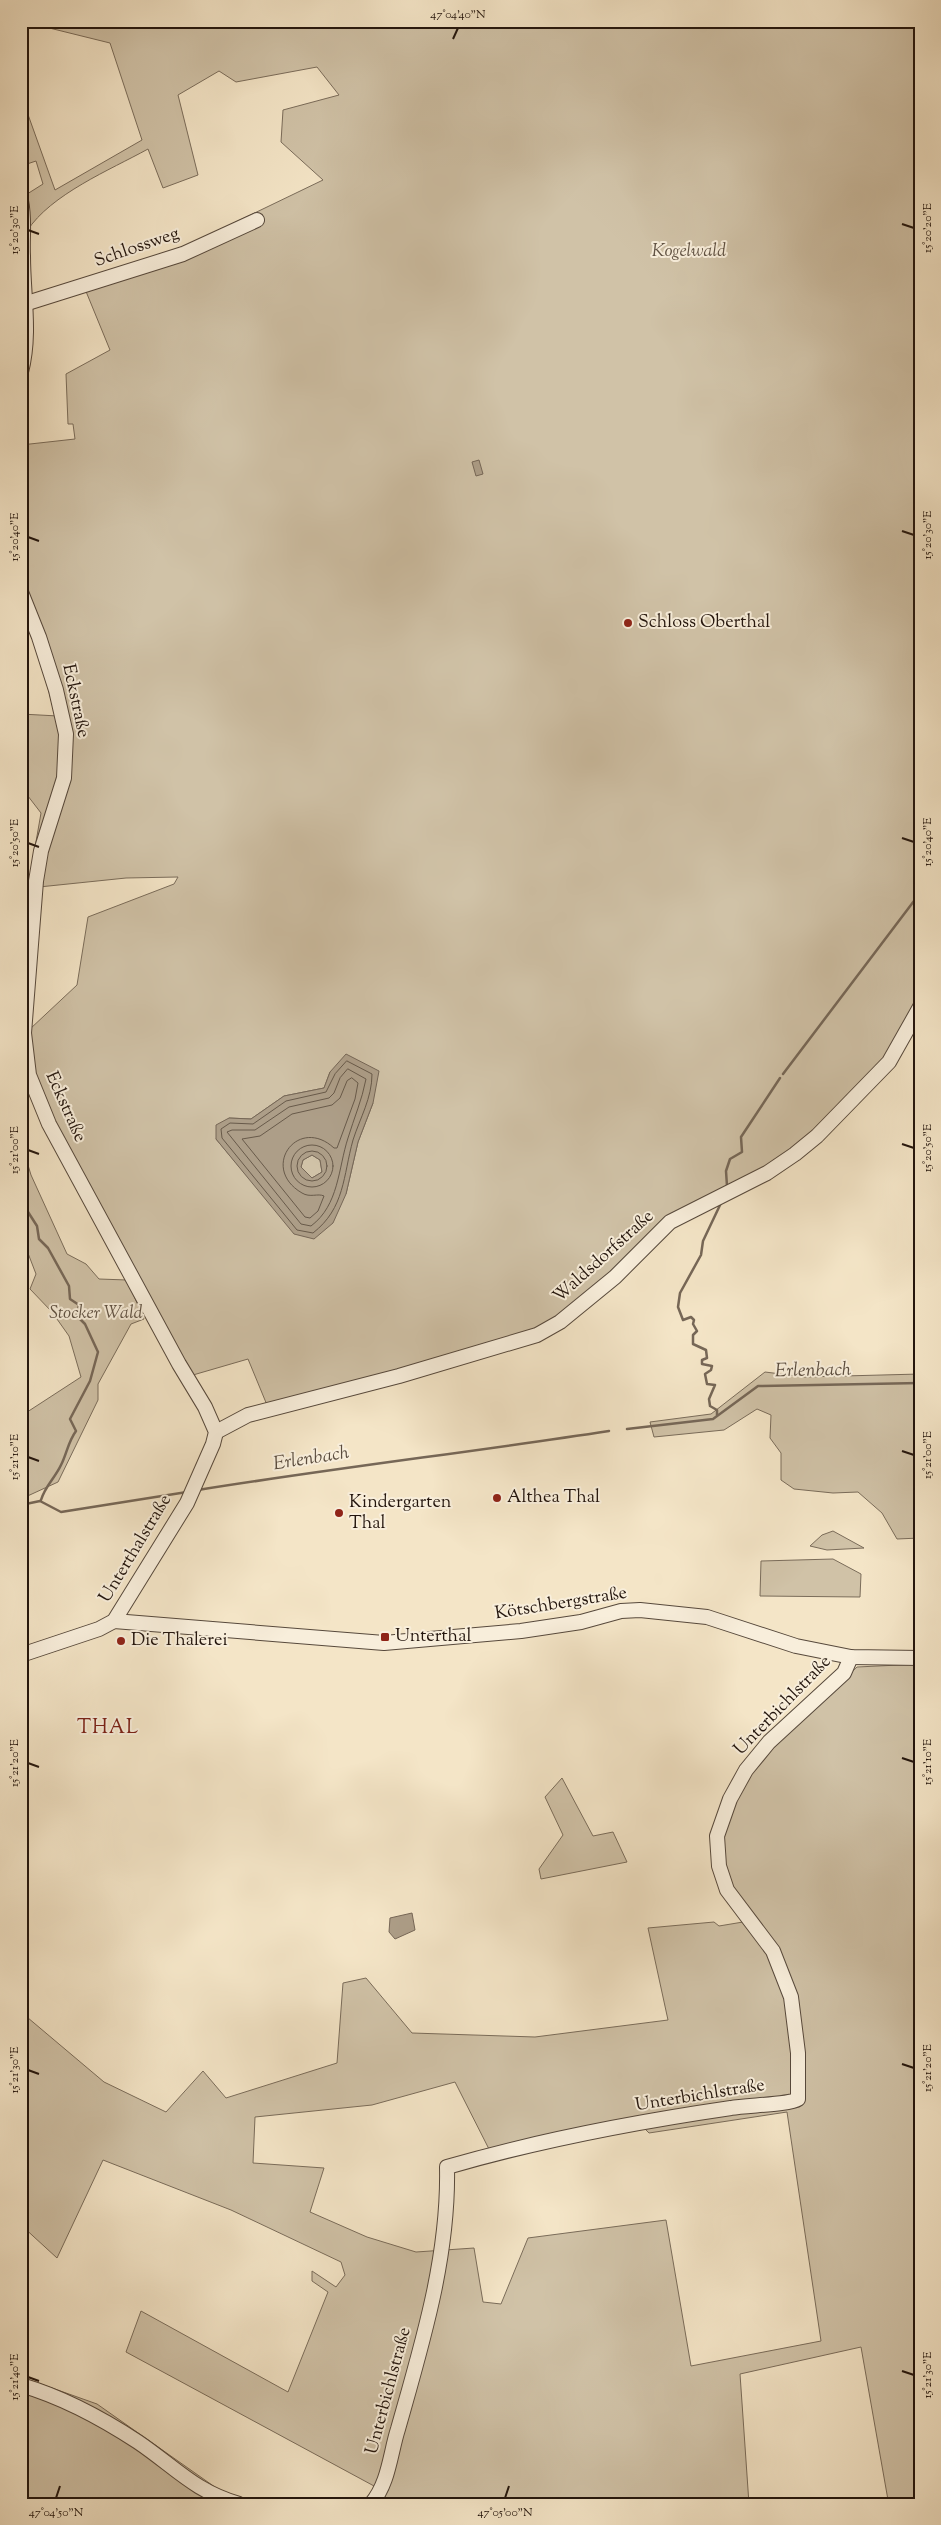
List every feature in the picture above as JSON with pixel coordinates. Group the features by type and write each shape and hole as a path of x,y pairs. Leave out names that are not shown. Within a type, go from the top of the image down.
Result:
{"street":[{"path":"21,201 24,219 22,254 23,304 27,334 21,372"},
{"name":"Schlossweg","path":"23,304 183,254 257,220"},
{"name":"Eckstraße","path":"21,592 39,637 53,681 66,734 64,778 41,851 36,881 24,1033 29,1075 49,1124 179,1364 206,1407 216,1432"},
{"name":"Waldsdorfstraße","path":"216,1432 248,1415 399,1376 537,1335 560,1322 615,1277 670,1222 767,1173 817,1136 889,1062 920,1008"},
{"name":"Unterthalstraße","path":"21,1655 99,1629 114,1621 192,1491 213,1444 216,1432"},
{"name":"Kötschbergstraße","path":"114,1621 384,1643 521,1632 640,1610 707,1617 796,1646 851,1657 920,1658"},
{"name":"Unterbichlstraße","path":"371,2504 386,2477 422,2344 440,2262 448,2205 447,2167 511,2148 564,2136 712,2110 798,2099 798,2053 791,1997 773,1951 727,1890 719,1866 717,1836 730,1799 746,1770 769,1742 844,1673 851,1657"},
{"path":"21,2385 69,2404 112,2426 156,2455 193,2485 239,2504"}],"green space":[{"name":"Kogelwald","path":"21,21 920,21 920,1005 888,1059 794,1152 711,1195 578,1305 536,1331 400,1372 267,1405 248,1359 193,1375 52,1121 35,1074 30,1029 77,985 88,917 174,884 178,877 126,878 39,887 68,766 21,583 21,445 75,439 73,424 68,424 66,374 110,350 85,289 182,248 323,180 281,142 283,110 339,95 317,67 236,82 219,71 178,95 198,175 163,188 148,149 99,174 66,194 38,218 27,231 24,196 43,184 36,161 21,166 21,95 55,190 142,140 110,43","holes":["330,1072 373,1103 358,1142 346,1194 247,1176 216,1139 229,1118 251,1119 284,1096 324,1088"]},
{"path":"21,714 58,716 61,761 31,891 21,888 21,879 26,885 29,882 41,813 21,787"},
{"name":"Stocker Wald","path":"21,1142 31,1175 67,1254 86,1264 99,1279 127,1280 144,1319 131,1324 98,1384 98,1400 58,1482 21,1499 21,1416 81,1377 69,1336 52,1312 30,1289 36,1274 21,1235"},
{"path":"312,1155 320,1160 322,1172 312,1178 301,1167 303,1160"},
{"path":"765,1372 805,1377 920,1374 920,1538 897,1539 882,1513 858,1492 833,1493 794,1489 781,1480 781,1453 770,1438 771,1415 757,1409 724,1430 654,1437 650,1422 711,1414"},
{"path":"833,1531 864,1548 827,1550 810,1546 822,1535"},
{"path":"833,1559 861,1574 860,1597 760,1596 761,1561"},
{"path":"920,1664 920,2504 866,2504 888,2500 861,2347 740,2374 749,2504 399,2504 386,2501 374,2486 126,2352 141,2311 288,2392 328,2292 312,2281 312,2271 336,2287 345,2275 341,2262 231,2210 103,2160 57,2258 21,2225 21,2012 104,2082 166,2112 203,2071 226,2098 337,2063 343,1983 366,1978 412,2033 535,2037 668,2020 648,1928 714,1922 719,1926 743,1922 727,1877 723,1849 727,1823 737,1797 753,1772 772,1748 857,1667","holes":["455,2082 493,2157 645,2129 649,2133 787,2112 821,2341 691,2366 666,2220 528,2238 501,2304 483,2302 474,2248 416,2252 367,2237 310,2212 324,2168 253,2163 255,2117 372,2105"]},
{"path":"562,1778 593,1836 613,1832 627,1862 541,1879 539,1869 563,1835 545,1797"},
{"path":"21,2377 97,2404 239,2504 21,2504"}],"water":[{"path":"479,460 483,474 476,476 472,462"},
{"path":"346,1054 379,1071 373,1103 358,1142 346,1194 333,1223 314,1239 294,1234 216,1139 216,1125 229,1118 251,1119 284,1096 324,1088 330,1072","holes":["312,1155 320,1160 322,1172 312,1178 301,1167 303,1160"]},
{"path":"412,1913 415,1930 395,1939 389,1932 390,1918"}],"waterway":[{"path":"783,1074 920,893"},
{"path":"727,1186 726,1171 730,1159 742,1152 741,1137 780,1078"},
{"path":"21,1201 37,1226 39,1239 48,1248 69,1286 70,1299 79,1305 77,1316 85,1324 98,1352 90,1381 70,1419 76,1431 61,1465 41,1500"},
{"path":"717,1415 717,1410 710,1406 709,1399 715,1385 707,1384 705,1374 711,1370 712,1366 702,1364 702,1360 707,1358 706,1350 693,1344 693,1335 697,1331 693,1324 694,1320 691,1317 683,1320 678,1307 680,1293 701,1255 703,1241 721,1203"},
{"name":"Erlenbach","path":"627,1429 713,1419 758,1386 920,1383"},
{"name":"Erlenbach","path":"198,1490 609,1431"},
{"name":"Erlenbach","path":"21,1505 40,1501 61,1512 187,1492"}],"place":[{"name":"Schloss Oberthal","path":"628,623"},
{"name":"Althea Thal","path":"497,1498"},
{"name":"Kindergarten Thal","path":"339,1513"},
{"name":"Unterthal","path":"385,1637"},
{"name":"Die Thalerei","path":"121,1641"}],"district":[{"name":"THAL","path":"108,1728"}]}
